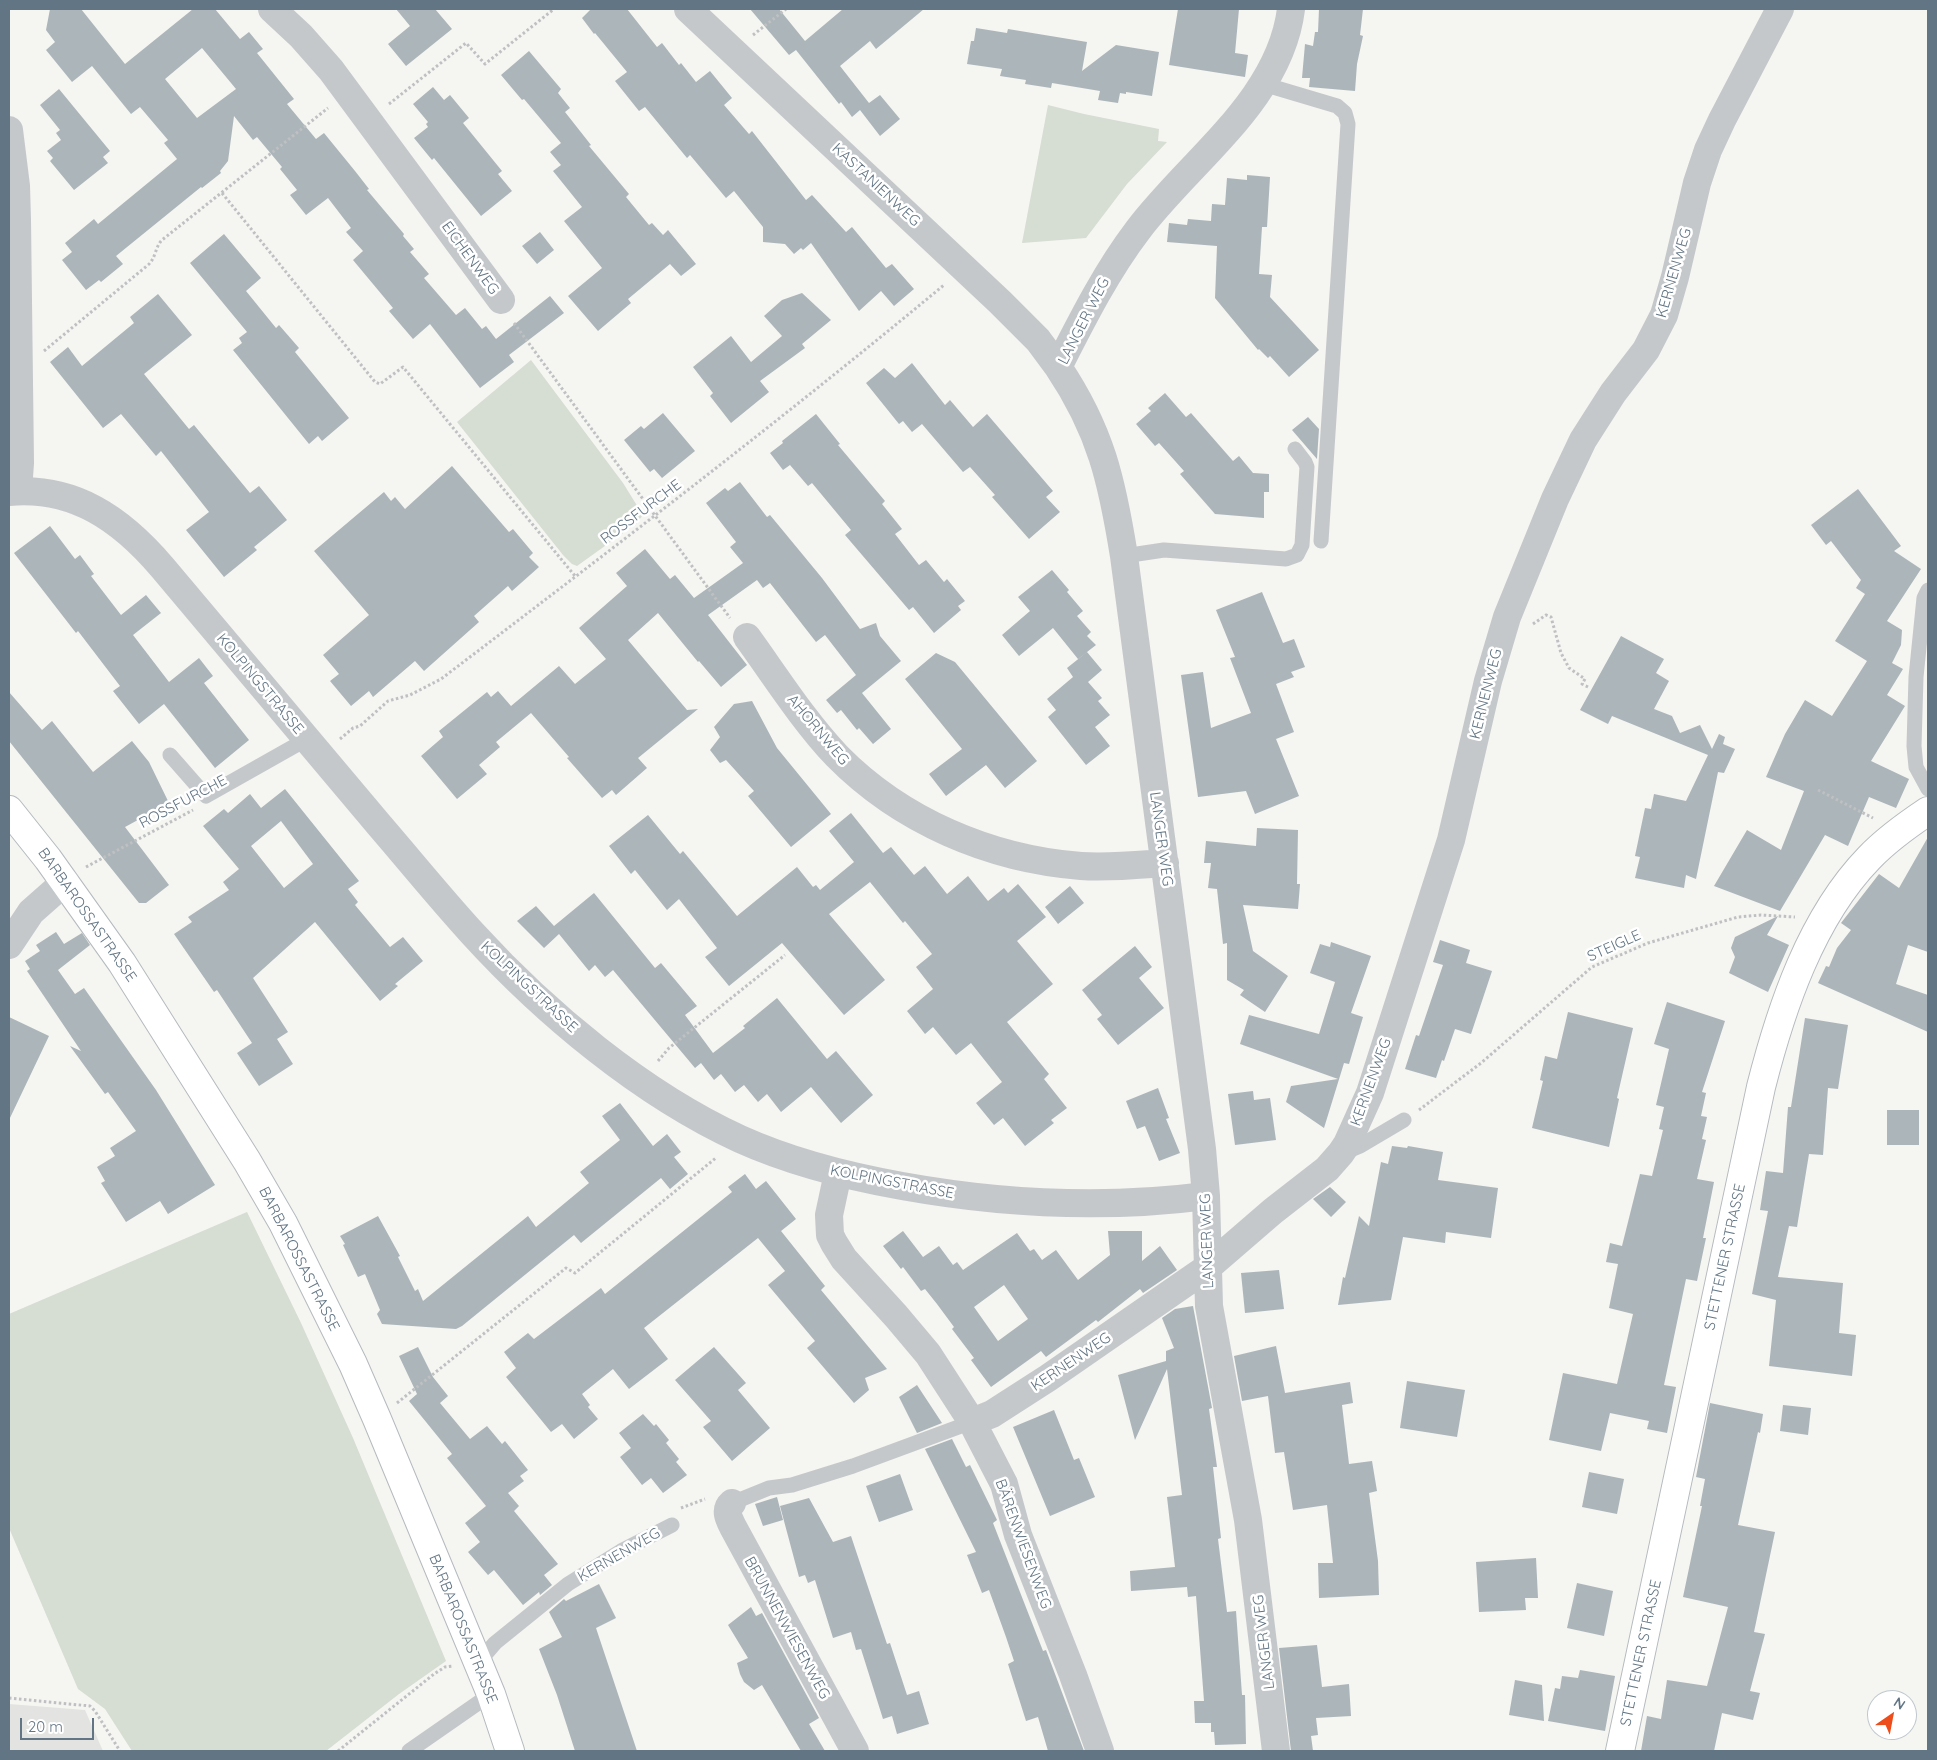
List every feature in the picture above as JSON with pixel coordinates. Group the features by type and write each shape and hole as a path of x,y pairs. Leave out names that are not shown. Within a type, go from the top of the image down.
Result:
{"street":[{"name":"EICHENWEG","path":"272,9 301,36 331,70 501,300"},
{"name":"KASTANIENWEG","path":"688,9 1024,325 1058,367"},
{"name":"LANGER WEG","path":"1276,1751 1248,1520 1211,1317 1202,1149 1124,556 1113,492 1098,442 1078,398 1058,367 1095,296 1133,236 1233,123 1263,84 1283,43 1291,9"},
{"name":"KERNENWEG","path":"972,1422 992,1414 1048,1378 1208,1268 1273,1211 1327,1169 1341,1153 1370,1094 1451,840 1488,681 1510,610 1558,492 1583,440 1613,393 1646,350 1664,315 1674,284 1697,183 1708,150 1780,9"},
{"path":"9,130 16,186 19,362 20,463 14,492"},
{"name":"KOLPINGSTRASSE","path":"14,492 49,493 79,502 109,516 135,537 162,566 473,934 500,962 571,1028 676,1104 739,1138 801,1162 838,1172 932,1191 1017,1201 1119,1203 1170,1201 1206,1196"},
{"name":"AHORNWEG","path":"747,638 814,730 836,754 887,799 920,819 976,844 1044,861 1100,866 1165,864"},
{"name":"BARBAROSSASTRASSE","path":"9,810 66,882 122,962 265,1192 320,1296 377,1419 490,1694 510,1751"},
{"name":"STETTENER STRASSE","path":"1620,1751 1761,1087 1782,1011 1799,968 1820,928 1857,872 1894,835 1928,811"},
{"path":"9,945 31,912 66,882"},
{"name":"BÄRENWIESENWEG","path":"838,1172 831,1203 830,1235 838,1251 918,1342 942,1374 972,1422 1004,1484 1018,1535 1073,1675 1100,1751"},
{"name":"BRUNNENWIESENWEG","path":"732,1503 727,1512 733,1527 855,1751"}],"lane":[{"path":"1263,84 1337,106 1345,113 1348,124 1321,541"},
{"path":"1124,556 1159,550 1286,559 1294,557 1302,545 1307,467 1295,449"},
{"path":"1928,590 1924,598 1916,677 1914,746 1916,768 1928,789"},
{"path":"170,755 206,796 314,747"},
{"path":"1341,1153 1360,1146 1404,1120"},
{"name":"KERNENWEG","path":"732,1503 770,1488 792,1486 853,1466 972,1422"},
{"name":"KERNENWEG","path":"475,1659 483,1656 495,1643 551,1596 575,1579 621,1551 672,1525"},
{"path":"410,1751 490,1694"}],"path":[{"path":"369,120 466,43 484,64 554,9"},
{"path":"734,51 786,9"},
{"path":"19,362 42,352 148,265 154,258 157,247 162,240 330,106"},
{"path":"222,193 375,382 380,384 403,367 575,576"},
{"name":"ROSSFURCHE","path":"314,747 388,701 410,695 441,679 655,517 897,325 964,268"},
{"name":"EICHENWEG","path":"501,300 516,327 655,517"},
{"path":"655,517 747,638"},
{"path":"1530,627 1546,615 1551,618 1561,653 1569,668 1586,679 1582,684 1588,687"},
{"path":"1818,790 1875,820 1894,835"},
{"name":"ROSSFURCHE","path":"66,882 93,862 201,806"},
{"name":"STEIGLE","path":"1404,1120 1481,1063 1592,967 1648,942 1743,916 1800,917 1820,928"},
{"path":"642,1081 669,1048 784,955"},
{"path":"377,1419 566,1268 576,1273 706,1166"},
{"name":"KERNENWEG","path":"672,1525 671,1514 691,1504 716,1495 732,1503"},
{"path":"338,1751 439,1670 475,1659"},
{"path":"9,1698 90,1706 120,1751"}],"shaded area":[{"path":"1048,105 1159,129 1158,141 1167,142 1127,184 1086,238 1022,243"},
{"path":"531,360 623,483 642,516 637,523 577,566 572,564 563,555 457,422"},
{"path":"247,1212 301,1323 353,1438 446,1661 399,1694 326,1751 132,1751 105,1709 78,1689 9,1528 9,1314"},
{"path":"9,1704 85,1710 103,1751 9,1751"}],"building":[{"path":"50,9 81,9 125,64 193,9 215,9 240,39 249,32 263,49 257,53 294,99 287,104 316,139 324,133 355,171 369,189 367,190 404,234 403,236 414,249 410,252 429,274 424,278 456,315 465,308 482,329 486,326 496,339 550,296 564,313 509,355 514,362 480,388 430,324 413,339 389,311 393,308 353,260 363,251 346,232 351,228 328,198 306,215 290,195 297,190 280,169 282,167 257,137 253,140 234,116 228,161 220,171 221,173 116,256 123,264 101,282 99,280 86,290 62,260 72,252 65,243 94,219 98,224 177,159 164,143 168,140 140,107 131,114 92,66 72,82 46,50 55,42 46,30","holes":["202,48 236,89 197,118 165,79"]},
{"path":"396,9 435,9 452,29 406,66 388,44 410,26"},
{"path":"591,9 627,9 657,47 662,43 679,65 681,63 696,82 710,71 732,98 724,105 749,134 752,131 806,200 812,195 846,232 852,227 886,268 892,264 914,289 894,306 881,291 859,311 811,243 803,250 801,248 794,254 785,244 763,242 763,227 734,191 726,198 690,155 687,158 645,107 639,111 615,81 627,72 582,18"},
{"path":"750,9 779,9 805,41 843,9 924,9 876,49 870,41 840,66 869,103 880,95 900,119 880,136 860,110 852,117 841,102 839,104 796,50 789,55"},
{"path":"1178,9 1239,9 1235,53 1248,55 1245,77 1169,65"},
{"path":"1319,9 1363,9 1360,35 1363,36 1357,64 1355,91 1309,87 1310,78 1302,78 1305,44 1313,46 1315,32 1318,32"},
{"path":"976,28 1007,33 1008,29 1087,42 1082,71 1116,45 1159,52 1152,96 1126,92 1126,94 1120,93 1118,103 1098,100 1100,91 1052,83 1051,88 1025,84 1026,80 1000,76 1002,69 967,64 971,41 974,41"},
{"path":"529,51 561,89 558,93 570,108 565,112 591,145 589,146 629,194 626,197 649,225 652,223 663,235 668,230 696,264 681,276 670,264 628,299 631,303 598,331 568,296 602,268 564,221 582,207 553,171 561,165 550,152 561,143 501,75"},
{"path":"433,87 444,100 450,95 469,118 463,123 502,171 498,174 512,191 481,216 434,158 432,160 414,138 428,127 426,124 428,122 413,104"},
{"path":"59,89 110,151 103,157 108,163 74,190 50,161 53,158 47,151 61,140 56,133 60,130 40,105"},
{"path":"1247,175 1270,177 1267,227 1262,227 1259,274 1272,275 1270,297 1319,350 1289,377 1270,356 1268,358 1258,350 1215,298 1217,246 1167,242 1169,223 1187,225 1188,219 1211,221 1212,204 1225,205 1227,178 1247,180"},
{"path":"540,232 554,250 537,264 522,246"},
{"path":"224,234 261,278 246,291 276,328 279,325 299,348 295,352 349,418 322,441 318,436 309,444 233,350 242,343 239,338 247,332 190,263"},
{"path":"802,293 831,320 802,344 805,348 760,381 769,392 731,423 710,396 713,393 693,367 731,336 751,362 782,336 764,316 782,300"},
{"path":"158,294 192,335 144,374 189,429 194,425 250,493 259,486 287,520 254,547 257,550 224,577 186,530 209,512 161,451 156,456 121,414 103,428 50,362 68,347 82,366 134,323 130,317"},
{"path":"912,363 945,405 950,400 973,427 987,414 1053,491 1046,497 1060,512 1029,539 992,497 995,495 970,467 963,472 922,424 912,432 903,421 899,424 866,383 884,368 895,378"},
{"path":"1165,393 1186,417 1191,413 1233,461 1239,456 1253,473 1269,474 1269,492 1264,492 1264,518 1215,514 1180,474 1184,471 1159,443 1155,446 1136,424 1151,411 1148,408"},
{"path":"663,413 695,451 662,478 654,469 650,472 624,440 641,426 644,429"},
{"path":"816,414 840,444 838,445 885,501 882,504 902,529 895,534 919,565 926,560 944,582 947,579 965,601 958,606 961,610 934,633 913,607 909,610 845,535 851,530 812,483 808,486 790,465 783,470 770,453"},
{"path":"1308,417 1319,429 1317,459 1292,430"},
{"path":"452,466 509,532 513,529 533,553 529,557 539,567 512,591 508,586 474,616 479,622 424,671 415,661 373,697 369,691 351,706 330,681 339,674 323,655 369,615 314,551 384,492 391,501 395,497 405,509"},
{"path":"740,482 767,517 770,515 822,578 860,629 876,623 880,636 901,661 862,693 891,729 873,744 859,728 857,730 841,710 837,713 826,700 856,675 825,635 816,642 770,583 763,588 757,580 708,615 747,665 721,687 658,613 628,640 687,710 698,709 638,758 647,768 616,795 612,790 602,798 531,713 496,742 500,747 479,765 487,774 457,799 421,756 443,737 439,731 487,692 491,697 498,691 511,706 559,666 575,684 606,659 579,628 627,586 616,573 645,549 670,579 675,575 694,598 743,563 730,547 736,542 706,503 725,488 728,491"},
{"path":"1858,489 1901,546 1894,551 1921,569 1887,621 1902,630 1901,645 1892,663 1903,669 1887,695 1905,706 1871,761 1909,779 1896,808 1869,797 1848,846 1825,835 1780,911 1714,886 1747,830 1781,850 1804,791 1766,777 1785,734 1805,700 1832,716 1867,661 1835,641 1865,594 1856,588 1861,580 1831,541 1826,545 1811,525"},
{"path":"50,526 75,559 80,555 94,574 91,576 121,615 146,595 161,613 133,635 169,682 199,658 213,676 204,683 249,740 215,768 164,704 139,724 113,691 120,686 14,553"},
{"path":"1052,570 1083,611 1077,616 1091,632 1087,636 1096,645 1078,659 1053,628 1019,656 1002,635 1030,611 1018,597"},
{"path":"1262,592 1283,643 1294,639 1305,667 1291,672 1294,677 1276,684 1294,732 1276,739 1299,796 1255,814 1246,791 1198,797 1181,675 1203,672 1211,728 1251,713 1230,658 1235,657 1216,610"},
{"path":"1621,636 1664,659 1656,673 1669,681 1654,709 1672,716 1680,733 1700,725 1712,749 1719,734 1725,737 1723,744 1735,749 1724,773 1718,772 1696,879 1686,875 1684,888 1635,878 1640,857 1635,856 1645,808 1651,809 1654,794 1686,801 1708,755 1612,716 1608,724 1580,710"},
{"path":"1087,652 1102,670 1088,682 1102,698 1098,701 1110,715 1095,727 1110,746 1086,765 1048,717 1056,710 1047,699 1073,677 1067,668"},
{"path":"936,653 955,662 1037,761 1005,788 986,765 946,796 929,774 962,749 905,679"},
{"path":"9,692 42,730 52,721 93,772 132,741 149,762 169,803 125,827 169,885 146,903 139,903 9,741"},
{"path":"752,701 777,748 831,814 791,847 748,796 754,791 726,760 720,763 710,750 720,737 714,727 734,704"},
{"path":"285,789 359,881 348,889 358,902 355,905 390,947 403,937 423,961 395,984 398,986 380,1001 315,922 253,978 288,1032 277,1039 293,1064 259,1086 237,1053 252,1043 217,990 214,992 174,934 192,922 188,917 229,890 223,882 239,869 203,826 224,809 228,813 250,794 261,808","holes":["281,821 313,864 284,888 251,846"]},
{"path":"851,813 883,853 891,847 914,875 925,866 947,894 968,876 988,901 1004,888 1008,893 1018,884 1046,917 1017,941 1053,984 1007,1022 1049,1074 1044,1079 1067,1108 1051,1120 1054,1123 1025,1146 1003,1118 994,1125 976,1103 1002,1082 971,1043 956,1055 933,1027 925,1034 907,1011 933,989 916,967 932,954 905,921 903,923 870,882 829,914 885,980 844,1015 782,943 729,986 705,957 717,948 679,899 667,910 635,870 631,874 609,846 648,815 680,854 683,851 737,916 797,867 813,887 816,885 820,890 854,862 829,831"},
{"path":"1257,828 1298,830 1297,884 1300,884 1298,909 1243,905 1253,951 1288,976 1265,1012 1240,995 1244,990 1227,980 1227,943 1223,944 1217,889 1208,888 1211,863 1204,863 1206,841 1256,846"},
{"path":"1928,837 1928,952 1908,945 1896,984 1928,995 1928,1032 1818,983 1826,966 1829,967 1837,948 1851,930 1841,923 1879,874 1899,888"},
{"path":"1070,886 1084,903 1058,924 1045,907"},
{"path":"594,893 655,968 661,963 697,1006 685,1015 713,1053 745,1028 743,1026 777,998 827,1059 836,1051 873,1095 841,1123 811,1087 781,1112 767,1094 758,1102 744,1085 735,1092 721,1074 714,1080 701,1063 695,1068 613,970 605,977 595,965 589,971 559,934 544,948 517,921 536,906 554,926"},
{"path":"1778,916 1767,935 1789,945 1768,992 1729,973 1735,957 1731,948 1735,937"},
{"path":"56,932 64,944 82,933 90,945 58,970 75,994 84,988 156,1090 215,1185 168,1214 160,1201 126,1222 101,1183 105,1181 97,1167 115,1156 110,1148 136,1131 108,1092 105,1094 70,1046 81,1051 27,971 30,969 25,961 40,951 36,945"},
{"path":"1440,940 1470,950 1466,963 1492,971 1471,1034 1455,1029 1436,1078 1405,1069 1416,1035 1419,1036 1443,965 1433,962"},
{"path":"1331,942 1371,956 1351,1013 1363,1017 1349,1064 1344,1063 1324,1128 1286,1102 1291,1086 1338,1079 1240,1044 1249,1015 1319,1034 1335,982 1310,973 1320,944 1330,947"},
{"path":"1135,946 1152,967 1139,978 1164,1008 1118,1045 1097,1019 1102,1015 1082,990"},
{"path":"1667,1002 1725,1021 1702,1092 1706,1093 1701,1116 1707,1117 1702,1139 1706,1140 1697,1179 1714,1182 1703,1238 1706,1238 1697,1281 1686,1279 1664,1385 1676,1387 1667,1433 1647,1429 1649,1421 1610,1413 1601,1451 1549,1440 1563,1373 1617,1384 1633,1314 1609,1308 1618,1264 1606,1262 1610,1243 1622,1246 1640,1174 1652,1176 1663,1130 1659,1129 1664,1107 1656,1105 1669,1049 1654,1044"},
{"path":"1568,1012 1633,1028 1617,1098 1619,1099 1609,1147 1532,1128 1543,1081 1540,1080 1545,1056 1557,1059"},
{"path":"9,1017 49,1036 9,1120"},
{"path":"1805,1018 1848,1025 1838,1089 1828,1088 1823,1155 1809,1154 1797,1227 1789,1226 1778,1277 1843,1283 1839,1333 1856,1335 1852,1376 1769,1366 1776,1300 1752,1294 1768,1211 1760,1210 1766,1171 1783,1173 1788,1107 1791,1107"},
{"path":"1158,1088 1169,1118 1166,1119 1180,1153 1159,1161 1145,1126 1137,1129 1126,1101"},
{"path":"1253,1091 1254,1100 1270,1098 1276,1140 1235,1145 1228,1094"},
{"path":"620,1103 653,1146 667,1134 681,1152 674,1157 688,1174 670,1189 661,1178 581,1243 574,1235 456,1329 382,1324 377,1314 380,1310 365,1274 358,1277 340,1236 378,1216 400,1256 398,1257 415,1291 418,1289 423,1301 528,1216 536,1227 589,1183 580,1172 620,1140 602,1116"},
{"path":"1887,1110 1919,1110 1919,1145 1887,1145"},
{"path":"1392,1146 1407,1148 1408,1146 1443,1152 1438,1180 1498,1188 1491,1238 1446,1232 1445,1243 1403,1237 1391,1300 1338,1305 1343,1277 1345,1278 1359,1216 1369,1226 1381,1162 1388,1164"},
{"path":"745,1174 756,1189 766,1181 796,1219 781,1231 825,1286 821,1290 887,1369 865,1378 869,1390 854,1403 807,1348 815,1341 768,1285 785,1271 758,1238 644,1328 668,1359 629,1389 613,1369 582,1394 590,1405 588,1407 598,1419 574,1439 562,1424 551,1432 506,1377 516,1368 504,1352 528,1333 534,1339 601,1288 605,1294 732,1192 728,1187"},
{"path":"1330,1187 1346,1202 1331,1217 1313,1199"},
{"path":"903,1231 923,1257 939,1246 953,1265 957,1262 963,1270 1017,1233 1030,1251 1034,1249 1042,1260 1056,1250 1078,1280 1110,1255 1108,1231 1142,1231 1142,1261 1160,1246 1177,1270 1143,1293 1140,1289 1098,1322 1096,1320 1046,1357 1041,1351 991,1387 971,1360 974,1358 952,1329 954,1327 937,1304 925,1289 921,1291 903,1267 901,1269 883,1246","holes":["1004,1285 1028,1319 998,1341 974,1307"]},
{"path":"1279,1270 1284,1309 1245,1313 1241,1273"},
{"path":"1193,1306 1212,1408 1209,1409 1217,1467 1213,1467 1221,1538 1218,1539 1227,1612 1236,1611 1242,1695 1245,1695 1246,1744 1215,1745 1214,1732 1211,1732 1211,1723 1195,1723 1194,1701 1204,1701 1196,1596 1188,1597 1187,1587 1131,1591 1130,1571 1175,1567 1167,1497 1182,1495 1167,1369 1135,1440 1118,1375 1166,1361 1166,1351 1174,1348 1162,1318 1175,1309"},
{"path":"1276,1346 1285,1393 1350,1382 1353,1403 1342,1405 1349,1464 1372,1461 1377,1491 1369,1493 1378,1561 1379,1595 1319,1598 1318,1563 1333,1563 1327,1505 1293,1510 1284,1452 1275,1453 1268,1396 1242,1401 1234,1356"},
{"path":"418,1347 433,1377 448,1396 440,1403 470,1439 487,1426 502,1444 505,1441 528,1470 520,1476 524,1481 508,1493 519,1506 514,1511 558,1564 544,1575 552,1585 540,1595 539,1592 523,1605 494,1570 488,1575 468,1552 480,1542 465,1523 486,1506 447,1458 452,1454 409,1401 417,1394 399,1356"},
{"path":"714,1347 746,1383 738,1390 770,1428 732,1461 703,1427 711,1421 675,1380"},
{"path":"1407,1381 1465,1390 1457,1437 1400,1428"},
{"path":"917,1385 942,1423 917,1433 899,1397"},
{"path":"1710,1403 1763,1414 1738,1525 1775,1532 1754,1632 1765,1634 1750,1691 1760,1693 1753,1720 1722,1713 1714,1751 1641,1751 1647,1716 1661,1719 1667,1680 1707,1686 1728,1607 1683,1597 1702,1506 1700,1506 1705,1479 1696,1477"},
{"path":"1783,1405 1811,1408 1808,1435 1780,1431"},
{"path":"1054,1410 1074,1460 1079,1458 1095,1497 1050,1516 1013,1427"},
{"path":"643,1414 654,1426 656,1424 669,1440 666,1443 679,1459 676,1462 687,1475 663,1493 651,1478 642,1485 620,1457 631,1448 619,1433"},
{"path":"952,1439 966,1467 970,1465 997,1520 993,1523 1043,1651 1046,1650 1084,1751 1048,1751 1038,1717 1026,1721 1008,1664 1014,1661 1006,1637 989,1590 982,1593 967,1555 976,1552 925,1449"},
{"path":"1589,1472 1624,1479 1617,1514 1582,1507"},
{"path":"900,1474 913,1510 879,1522 866,1486"},
{"path":"777,1497 783,1520 763,1526 755,1504"},
{"path":"809,1498 833,1542 851,1536 887,1644 890,1643 907,1695 919,1691 929,1724 897,1734 892,1716 883,1719 861,1649 856,1650 851,1632 833,1638 815,1580 808,1583 805,1575 799,1577 780,1506"},
{"path":"1536,1558 1538,1598 1525,1598 1526,1610 1479,1612 1476,1562"},
{"path":"1577,1583 1613,1591 1604,1636 1567,1628"},
{"path":"599,1584 616,1618 596,1628 637,1751 575,1751 557,1695 539,1649 562,1637 549,1612 564,1599 566,1601"},
{"path":"751,1607 756,1616 762,1613 819,1718 809,1724 825,1751 801,1751 762,1685 754,1690 744,1682 737,1663 748,1658 728,1625"},
{"path":"1317,1645 1322,1687 1349,1684 1351,1716 1316,1718 1318,1735 1311,1736 1313,1751 1291,1751 1279,1648"},
{"path":"1580,1670 1615,1676 1605,1731 1548,1721 1555,1688 1560,1689 1562,1676 1578,1678"},
{"path":"1515,1680 1542,1685 1544,1721 1509,1715"}]}
